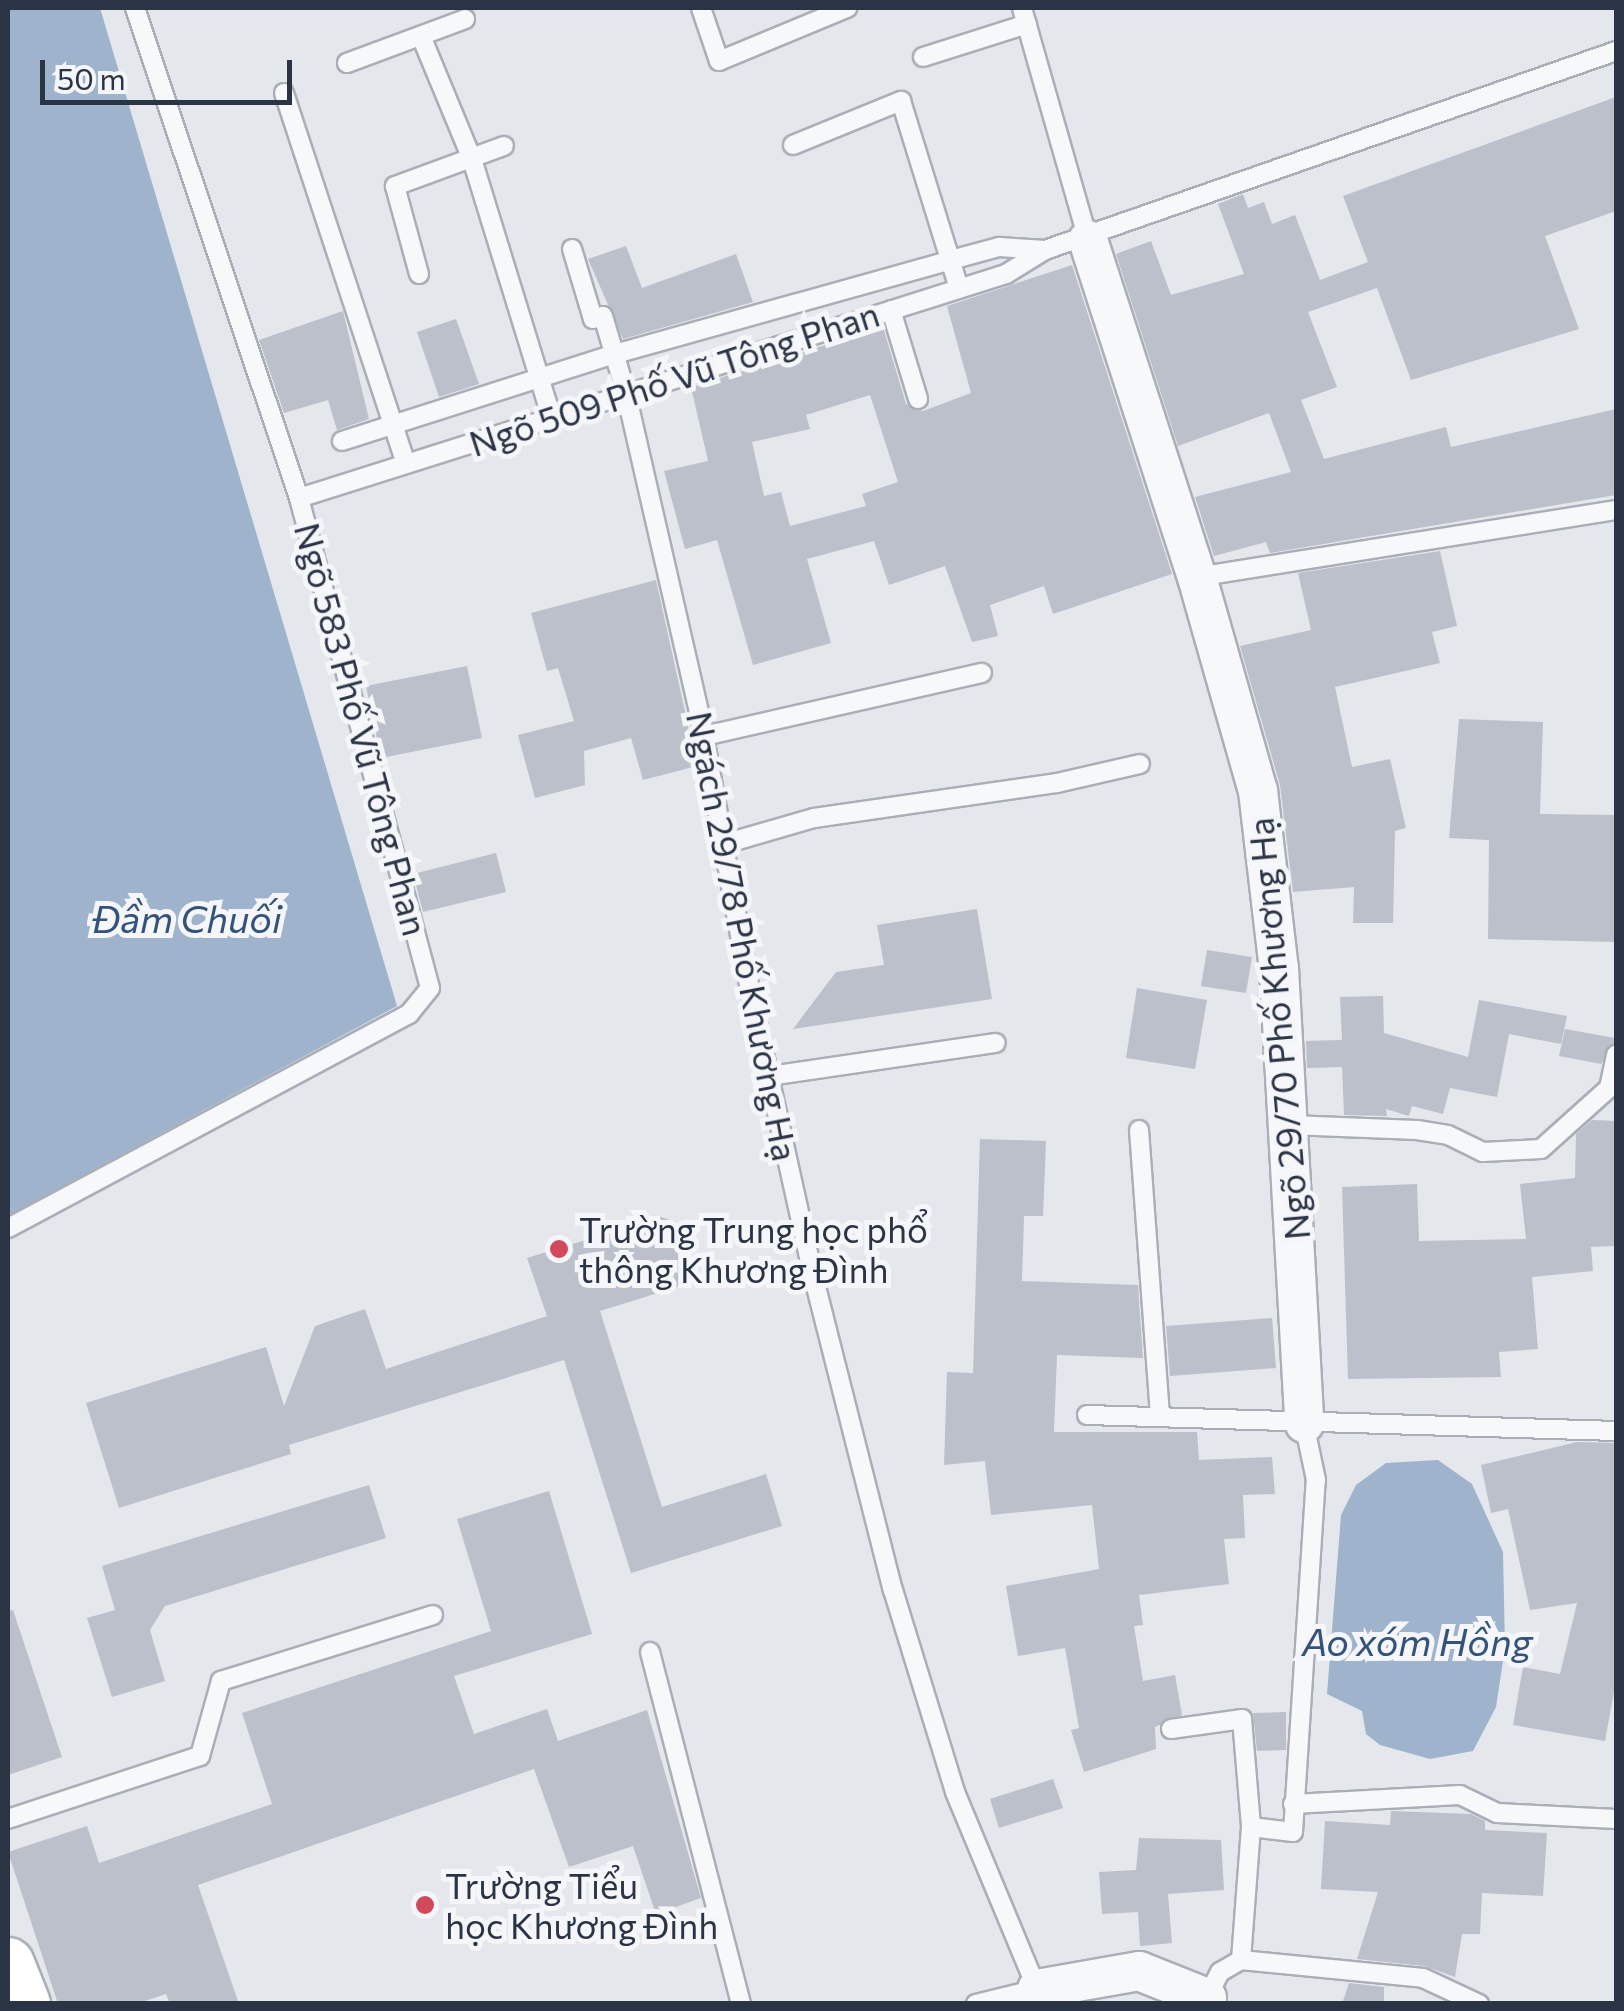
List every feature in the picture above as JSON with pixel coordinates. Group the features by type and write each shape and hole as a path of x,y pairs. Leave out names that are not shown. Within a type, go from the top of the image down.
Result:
{"street":[{"name":"Ngõ 29/70 Phố Khương Hạ","path":"1088,240 1197,577 1258,791 1290,1125 1304,1423"},
{"path":"8,1964 24,2004"},
{"path":"1037,1989 1139,1971 1206,2001"}],"lane":[{"name":"Ngõ 583 Phố Vũ Tông Phan","path":"8,1228 427,998 428,970 299,498 135,8"},
{"path":"701,8 718,61 847,8"},
{"path":"923,57 1024,16 1088,240"},
{"path":"347,63 465,20"},
{"path":"421,36 472,160 551,416"},
{"name":"Ngõ 509 Phố Vũ Tông Phan","path":"342,441 615,354 951,260 1000,248 1045,250 1088,240 1616,51"},
{"path":"284,93 406,463"},
{"path":"793,145 900,101 960,288"},
{"path":"419,274 395,186 504,146"},
{"name":"Ngách 29/78 Phố Khương Hạ","path":"572,249 593,318 603,316 626,393 704,736 769,1076 893,1590 955,1792 1037,1989"},
{"name":"Ngõ 509 Phố Vũ Tông Phan","path":"299,498 1006,274 1045,250"},
{"path":"857,286 866,318"},
{"path":"890,310 918,399"},
{"path":"758,314 768,348"},
{"path":"1197,577 1616,510"},
{"path":"704,736 982,672"},
{"path":"724,844 814,818 1057,784 1140,764"},
{"path":"769,1076 996,1043"},
{"path":"1290,1125 1417,1130 1448,1135 1484,1152 1541,1149 1609,1088 1616,1055"},
{"path":"1139,1130 1160,1415"},
{"path":"1087,1415 1616,1432"},
{"path":"1251,1827 1293,1832 1316,1480 1304,1423"},
{"path":"8,1819 200,1756 222,1681 433,1615"},
{"path":"650,1652 742,2004"},
{"path":"1172,1730 1242,1719 1251,1827 1242,1960"},
{"path":"1294,1804 1460,1795 1496,1813 1616,1819"},
{"path":"1206,2001 1220,1972 1242,1960 1346,1965 1439,1985 1479,2004"},
{"path":"1432,2004 1439,1985"},
{"path":"976,2004 1037,1989"}],"water":[{"name":"Đầm Chuối","path":"8,8 100,8 397,1006 8,1216"},
{"name":"Ao xóm Hồng","path":"1438,1460 1472,1484 1503,1552 1505,1648 1496,1707 1473,1751 1430,1759 1380,1745 1366,1734 1362,1711 1327,1694 1341,1515 1356,1485 1386,1463"}],"building":[{"path":"1616,97 1616,211 1545,236 1579,329 1411,380 1377,288 1308,312 1337,387 1301,400 1324,459 1446,427 1451,447 1616,409 1616,495 1270,553 1266,542 1214,556 1195,497 1291,472 1269,413 1178,446 1116,254 1151,241 1171,295 1244,274 1218,204 1243,194 1248,208 1264,202 1272,224 1295,215 1320,280 1368,262 1343,196"},
{"path":"626,246 642,288 736,254 753,302 623,339 588,259"},
{"path":"1072,265 1172,574 1053,614 1044,586 990,605 998,636 972,642 945,566 889,585 874,541 807,559 831,643 753,665 717,540 685,549 664,471 708,461 691,387 883,327 906,404 923,411 971,393 947,306","holes":["870,395 898,482 862,494 866,506 790,526 781,492 764,496 752,442 810,429 806,415"]},
{"path":"343,311 369,419 337,430 328,400 284,413 259,340"},
{"path":"456,319 479,384 439,397 417,332"},
{"path":"1440,551 1457,626 1432,632 1440,663 1335,687 1352,767 1390,759 1406,828 1395,831 1393,923 1353,923 1354,887 1293,892 1280,785 1240,646 1311,630 1298,573"},
{"path":"656,580 697,766 643,780 631,738 584,751 585,785 535,798 518,735 574,721 558,668 547,671 531,613"},
{"path":"467,666 482,738 381,758 366,686"},
{"path":"1459,719 1543,722 1540,814 1616,815 1616,942 1488,939 1489,840 1449,838"},
{"path":"496,853 506,892 423,912 413,874"},
{"path":"977,909 992,999 793,1029 836,972 884,965 877,925"},
{"path":"1207,950 1252,957 1246,993 1201,986"},
{"path":"1137,988 1207,1000 1195,1069 1126,1058"},
{"path":"1383,996 1384,1033 1468,1057 1479,1000 1567,1016 1561,1044 1509,1034 1497,1097 1450,1088 1443,1114 1412,1106 1409,1116 1386,1109 1387,1116 1344,1115 1342,1067 1307,1068 1306,1041 1342,1040 1340,997"},
{"path":"1565,1029 1615,1038 1615,1043 1601,1064 1559,1056"},
{"path":"1592,1120 1616,1121 1616,1246 1591,1247 1593,1271 1532,1277 1538,1349 1499,1352 1501,1377 1348,1379 1342,1187 1417,1184 1419,1241 1526,1239 1520,1184 1575,1178 1576,1134"},
{"path":"980,1139 1046,1141 1043,1216 1024,1216 1022,1281 1138,1285 1143,1358 1057,1355 1054,1432 1197,1432 1199,1460 1272,1457 1275,1494 1243,1495 1245,1538 1224,1539 1229,1584 1139,1595 1143,1625 1134,1626 1143,1681 1175,1675 1182,1715 1155,1727 1156,1749 1084,1772 1071,1730 1079,1728 1065,1648 1018,1656 1006,1586 1099,1569 1092,1505 991,1515 985,1461 944,1465 947,1372 973,1373"},
{"path":"661,1217 678,1223 696,1281 600,1311 662,1507 766,1474 782,1526 631,1573 564,1360 289,1445 291,1454 119,1508 86,1403 266,1347 284,1406 315,1326 365,1309 386,1369 547,1316 527,1258"},
{"path":"1272,1318 1276,1368 1170,1376 1166,1326"},
{"path":"1577,1442 1616,1443 1616,1681 1605,1741 1513,1725 1523,1667 1560,1674 1577,1603 1530,1610 1508,1509 1491,1513 1481,1465"},
{"path":"369,1485 386,1538 165,1606 150,1630 165,1681 112,1697 87,1618 115,1610 102,1566"},
{"path":"549,1491 592,1634 454,1676 474,1734 547,1709 558,1741 647,1710 701,1898 656,1914 633,1846 569,1867 534,1769 198,1885 239,2004 170,2004 166,1994 136,2004 58,2004 8,1852 87,1826 99,1863 272,1804 242,1713 491,1631 457,1519"},
{"path":"13,1610 62,1757 8,1775 8,1611"},
{"path":"1286,1712 1286,1750 1257,1751 1253,1713"},
{"path":"1053,1779 1063,1808 999,1828 990,1799"},
{"path":"1391,1811 1471,1814 1485,1821 1485,1830 1547,1833 1543,1896 1482,1893 1480,1934 1462,1934 1455,1977 1424,1966 1357,1959 1378,1892 1321,1889 1325,1821 1390,1825"},
{"path":"1139,1838 1221,1840 1224,1890 1168,1894 1172,1943 1140,1946 1138,1912 1102,1914 1099,1872 1136,1870"},
{"path":"1349,1983 1384,1987 1384,2004 1342,2004"}],"place":[{"name":"Trường Trung học phổ thông Khương Đình","path":"559,1249"},
{"name":"Trường Tiểu học Khương Đình","path":"425,1905"}]}
